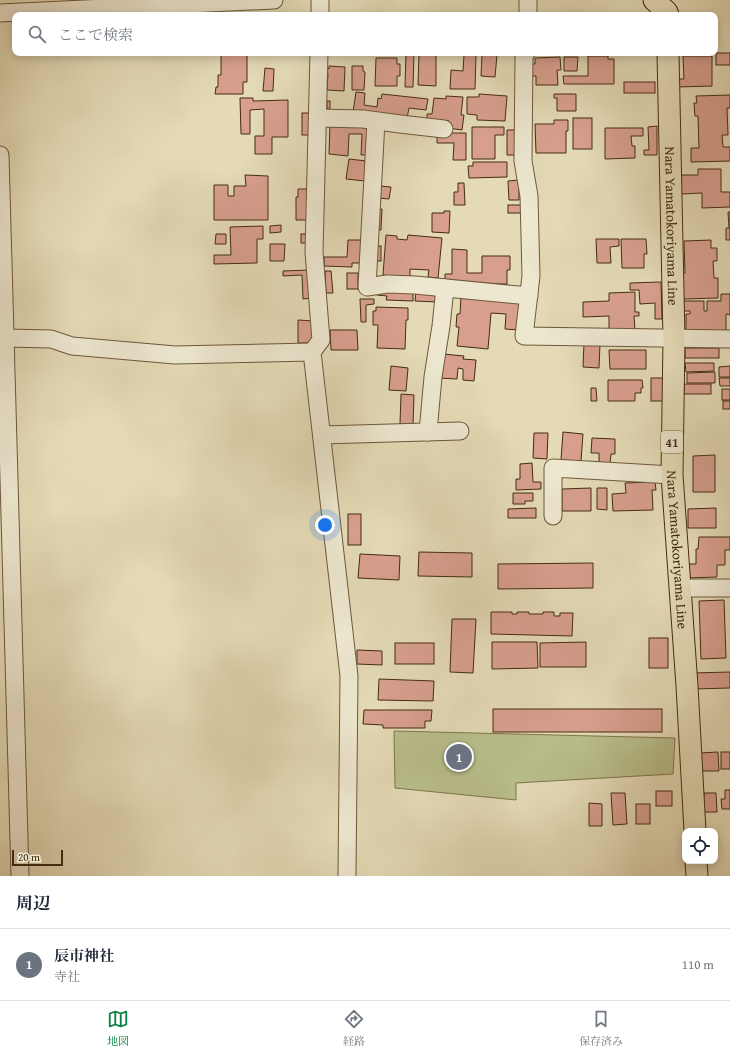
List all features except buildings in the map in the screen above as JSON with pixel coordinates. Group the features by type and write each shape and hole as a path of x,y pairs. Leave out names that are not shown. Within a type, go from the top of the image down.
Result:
{"main road":[{"path":"654,0 668,12"},
{"name":"Nara Yamatokoriyama Line","path":"668,56 674,339 672,475 695,828"},
{"path":"696,864 697,876"}],"street":[{"path":"15,12 154,3 274,0"},
{"path":"320,0 320,12"},
{"path":"528,0 528,12"},
{"path":"0,13 12,12"},
{"path":"319,56 314,252 321,340 312,352 349,676 347,876"},
{"path":"524,56 523,161 529,196 531,276 524,336 730,340"},
{"path":"318,118 363,119 444,128"},
{"path":"376,121 367,287 387,284 415,285 529,296"},
{"path":"0,155 20,876"},
{"path":"428,432 433,377 445,288"},
{"path":"5,338 51,339 72,346 175,355 312,352"},
{"path":"322,435 460,431"},
{"path":"553,516 554,468 672,475"},
{"path":"680,588 730,588"}],"green space":[{"path":"394,731 675,738 673,774 516,783 516,800 395,788"}],"place":[{"name":"辰市神社","path":"459,757"}]}
